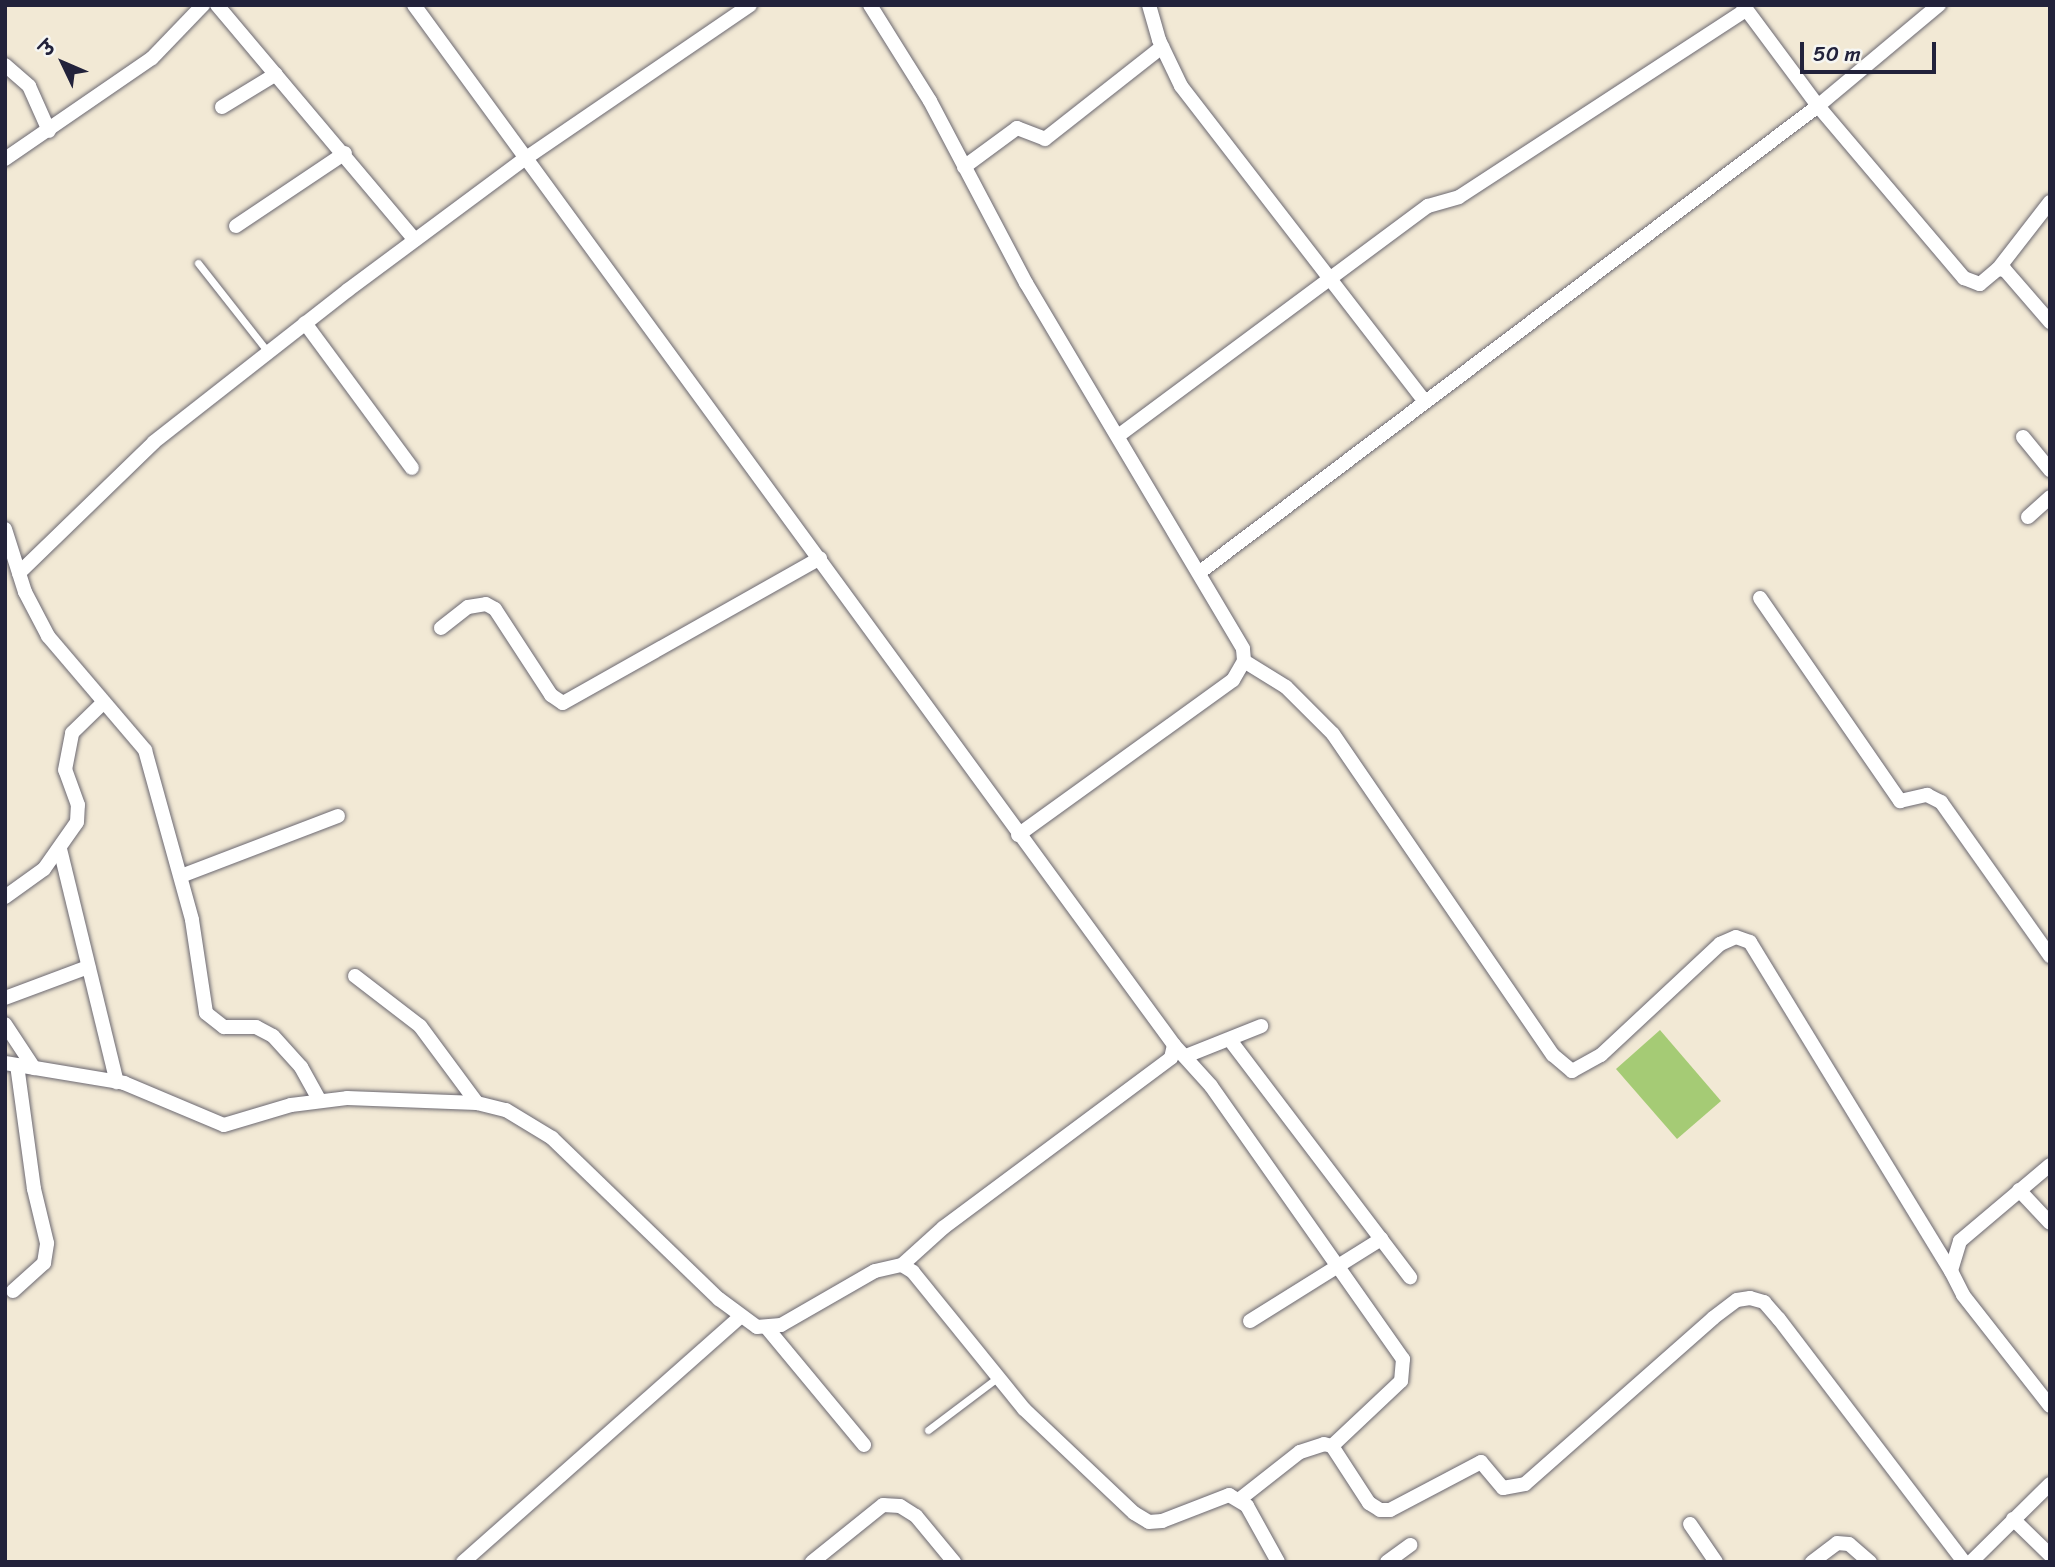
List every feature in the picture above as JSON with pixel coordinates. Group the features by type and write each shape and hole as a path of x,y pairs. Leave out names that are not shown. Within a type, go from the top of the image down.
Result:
{"street":[{"path":"5,142 12,155 49,131 152,58 203,5"},
{"path":"217,5 345,153 415,240"},
{"path":"414,5 820,558 1018,835 1174,1045 1186,1056 1385,1329 1405,1370 1401,1381 1332,1447"},
{"path":"19,573 154,442 305,323 526,158 750,5"},
{"path":"870,5 930,101 1020,272 1234,630 1244,660 1286,687 1333,734 1553,1055 1572,1071 1601,1055 1720,944 1735,937 1750,942 1951,1271 1963,1295 2050,1406"},
{"path":"1149,5 1162,47 1181,86 1425,402"},
{"path":"1200,572 1818,106 1939,5"},
{"path":"1118,436 1331,281 1428,206 1459,197 1747,7 1818,106 1964,278 1980,284 1998,269 2050,202"},
{"path":"964,167 1017,128 1045,139 1162,47"},
{"path":"5,65 29,86 49,131"},
{"path":"222,107 275,74"},
{"path":"236,226 345,153"},
{"path":"1998,269 2012,275 2050,322"},
{"path":"305,323 412,468"},
{"path":"2023,437 2050,470"},
{"path":"2028,517 2050,497"},
{"path":"5,529 19,573 48,636 145,750 198,947 200,995 206,1013 224,1027 256,1027 273,1036 301,1066 319,1100"},
{"path":"442,628 468,607 486,604 495,609 551,695 563,703 820,558"},
{"path":"1759,598 1900,801 1927,795 1941,802 2050,956"},
{"path":"1018,835 1233,680 1244,660"},
{"path":"5,897 35,878 60,849 80,815 65,770 72,733 103,703"},
{"path":"181,876 338,816"},
{"path":"60,849 117,1082"},
{"path":"5,998 89,967"},
{"path":"355,976 420,1026 477,1102"},
{"path":"5,1024 34,1068"},
{"path":"1186,1056 1261,1026"},
{"path":"1233,1044 1410,1277"},
{"path":"768,1328 875,1271 902,1265 943,1228 1166,1063 1174,1045"},
{"path":"13,1291 44,1263 47,1243 11,1064 117,1082 151,1091 225,1125 319,1100 477,1102 515,1114 552,1138 740,1317 768,1328 864,1445"},
{"path":"1951,1271 1960,1241 2050,1165"},
{"path":"2019,1190 2050,1223"},
{"path":"1250,1321 1381,1239"},
{"path":"902,1265 922,1282 997,1378 1120,1500 1149,1522 1175,1517 1217,1497 1240,1499 1300,1452 1314,1445 1332,1447"},
{"path":"1332,1447 1369,1503 1380,1510 1390,1510 1481,1462 1503,1488 1514,1488 1525,1484 1713,1318 1737,1300 1750,1298 1764,1302 1779,1319 1964,1562"},
{"path":"463,1562 740,1317"},
{"path":"1971,1562 2050,1484"},
{"path":"1240,1499 1278,1562"},
{"path":"812,1562 883,1505 900,1506 916,1517 954,1562"},
{"path":"2013,1519 2050,1555"},
{"path":"1690,1524 1716,1562"},
{"path":"1812,1562 1837,1543 1849,1544 1870,1562"},
{"path":"1387,1562 1410,1545"}],"lane":[{"path":"198,263 268,352"},
{"path":"928,1430 997,1378"}],"green space":[{"path":"1660,1030 1721,1101 1677,1139 1616,1069"}]}
